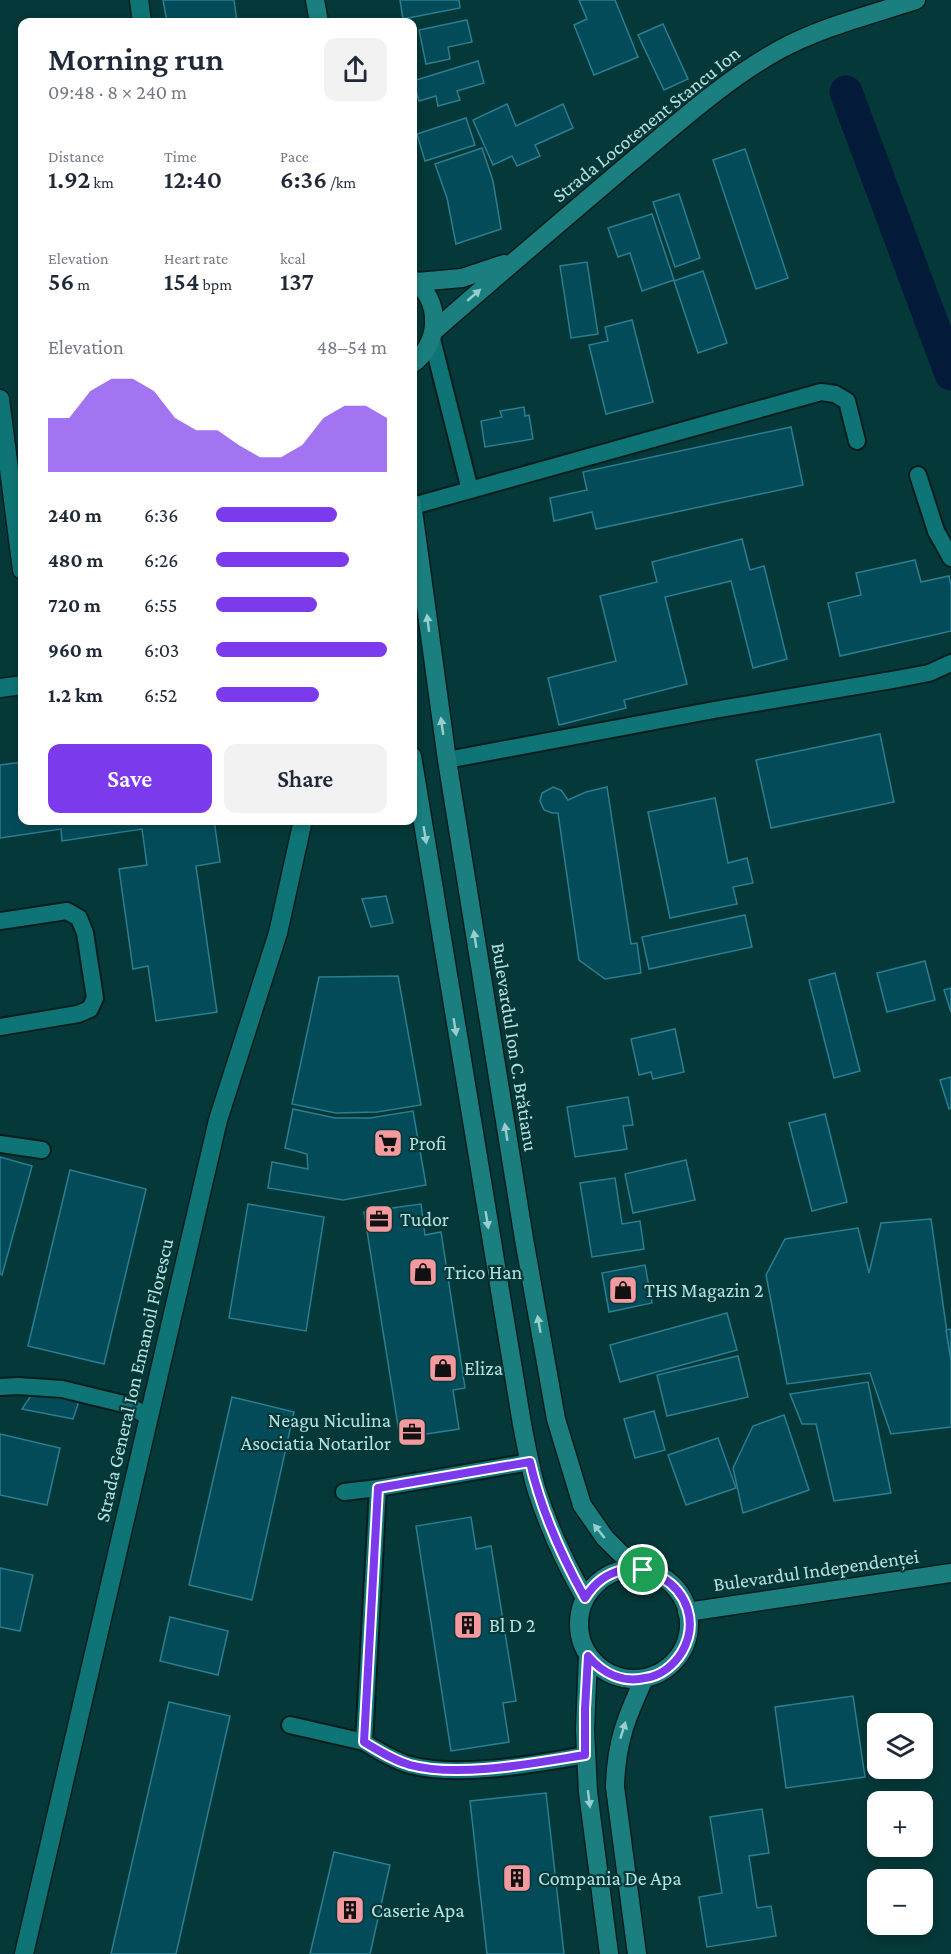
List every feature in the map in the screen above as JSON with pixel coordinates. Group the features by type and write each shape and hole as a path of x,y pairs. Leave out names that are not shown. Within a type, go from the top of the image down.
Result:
{"main road":[{"path":"315,0 318,18"},
{"name":"Strada Locotenent Stancu Ion","path":"417,359 424,353 433,335 514,260 685,117 753,66 781,49 810,36 916,0"},
{"name":"Strada Locotenent Stancu Ion","path":"417,280 462,278 514,260"},
{"path":"417,282 427,294 432,305 433,335"},
{"name":"Bulevardul Ion C. Brătianu","path":"417,534 447,760 518,1204 556,1419 582,1505 605,1538 620,1553 643,1570"},
{"path":"417,787 512,1376 536,1487 556,1543 585,1598"},
{"path":"629,1569 643,1570 660,1575 681,1595 687,1612 688,1633 679,1656 663,1671 644,1679 627,1679 615,1676 597,1666 588,1656 582,1646 578,1630 579,1613 585,1598 598,1582 612,1573 629,1569"},
{"name":"Bulevardul Independenței","path":"687,1612 951,1573"},
{"path":"588,1656 585,1755 609,1954"},
{"path":"637,1954 615,1787 616,1761 625,1722 644,1679"}],"street":[{"path":"139,0 141,18"},
{"path":"0,399 18,544"},
{"path":"0,688 18,686"},
{"name":"Strada General Ion Emanoil Florescu","path":"24,1954 218,1120 278,933 302,825"}],"lane":[{"path":"433,335 470,490"},
{"path":"417,503 821,392 835,394 847,401 858,441"},
{"path":"918,475 936,531 951,558"},
{"path":"447,760 929,673 951,663"},
{"path":"0,921 67,911 79,918 85,933 95,998 90,1009 78,1014 0,1027"},
{"path":"0,1144 42,1150"},
{"path":"0,1387 62,1389 128,1405 149,1417"},
{"path":"344,1492 530,1462"},
{"path":"364,1742 378,1488"},
{"path":"290,1725 364,1742 384,1755 410,1765 447,1770 514,1766 585,1755"}],"building":[{"path":"163,0 234,0 236,18 166,18"},
{"path":"400,0 459,0 460,8 403,18"},
{"path":"579,0 615,0 638,57 594,75 574,25 587,19"},
{"path":"467,20 472,42 448,47 450,59 426,64 419,30"},
{"path":"663,24 688,79 664,90 638,35"},
{"path":"478,61 484,83 457,91 460,100 438,106 436,96 419,101 417,80"},
{"path":"507,104 516,126 563,104 573,128 535,145 540,156 517,166 512,156 493,165 473,120"},
{"path":"466,118 475,145 425,161 417,134"},
{"path":"482,148 493,181 501,229 456,244 447,198 435,164"},
{"path":"745,149 788,278 756,289 713,160"},
{"path":"679,194 700,258 675,267 653,202"},
{"path":"652,214 674,280 642,291 630,253 618,257 608,228"},
{"path":"587,262 598,334 571,338 560,266"},
{"path":"703,271 727,343 698,353 674,281"},
{"path":"632,320 653,402 606,414 589,345 608,341 605,327"},
{"path":"524,407 525,416 529,415 533,439 485,447 481,421 502,417 500,411"},
{"path":"791,427 803,485 596,529 592,512 554,521 550,498 587,490 583,472"},
{"path":"742,539 750,570 764,566 787,659 753,668 731,581 665,597 687,684 624,700 626,708 559,725 548,678 616,661 600,596 657,582 652,562"},
{"path":"915,560 921,582 949,576 951,631 840,656 828,603 861,595 856,573"},
{"path":"880,734 894,802 771,828 756,760"},
{"path":"18,763 18,825 215,825 220,862 196,866 217,1012 156,1021 148,966 133,969 119,869 147,865 142,829 62,841 61,829 0,838 0,765"},
{"path":"553,787 561,790 568,800 586,792 607,787 631,944 637,943 641,973 605,979 579,960 558,813 544,810 540,801 542,793"},
{"path":"715,798 728,863 747,858 753,883 733,887 737,904 670,918 648,812"},
{"path":"386,896 393,923 371,927 362,899"},
{"path":"745,915 752,947 649,969 642,937"},
{"path":"925,961 935,1000 887,1012 877,973"},
{"path":"835,973 860,1071 834,1078 809,980"},
{"path":"398,976 421,1105 377,1112 336,1113 292,1104 319,977"},
{"path":"951,988 951,1012 944,990"},
{"path":"675,1029 684,1072 653,1079 651,1072 639,1075 631,1039"},
{"path":"951,1077 951,1108 949,1109 940,1080"},
{"path":"628,1097 633,1125 623,1126 627,1149 575,1157 567,1107"},
{"path":"293,1109 335,1118 370,1118 413,1111 426,1185 343,1200 268,1188 272,1162 308,1169 307,1154 285,1148"},
{"path":"825,1114 847,1202 812,1211 789,1123"},
{"path":"0,1157 32,1166 2,1275 0,1274"},
{"path":"686,1160 695,1200 633,1213 625,1174"},
{"path":"70,1170 146,1189 104,1364 28,1346"},
{"path":"615,1178 622,1224 640,1221 644,1249 592,1257 580,1183"},
{"path":"248,1204 324,1217 306,1331 229,1318"},
{"path":"421,1204 425,1235 441,1232 465,1388 453,1390 459,1429 400,1438 364,1212"},
{"path":"931,1219 951,1361 951,1427 891,1434 870,1373 787,1384 766,1275 785,1239 858,1228 869,1273 881,1223"},
{"path":"645,1265 652,1303 609,1312 602,1273"},
{"path":"727,1313 737,1350 620,1382 610,1345"},
{"path":"951,1329 951,1354 950,1354 946,1330"},
{"path":"738,1356 748,1397 667,1416 657,1375"},
{"path":"868,1382 891,1493 834,1501 816,1424 802,1424 790,1394"},
{"path":"32,1394 79,1401 73,1419 22,1409"},
{"path":"232,1397 294,1412 252,1600 189,1585"},
{"path":"654,1411 665,1450 635,1458 624,1419"},
{"path":"784,1415 809,1490 743,1513 733,1468 753,1426"},
{"path":"0,1434 60,1448 47,1505 0,1495"},
{"path":"718,1438 736,1488 686,1505 668,1455"},
{"name":"Bl D 2","path":"471,1517 476,1549 491,1546 516,1701 503,1703 509,1742 451,1751 416,1526"},
{"path":"0,1568 33,1575 20,1631 0,1627"},
{"path":"170,1617 228,1631 218,1675 160,1661"},
{"path":"853,1696 865,1777 786,1788 775,1707"},
{"path":"169,1702 230,1716 176,1954 111,1954"},
{"name":"Compania De Apa","path":"546,1793 564,1954 487,1954 470,1801"},
{"path":"762,1809 769,1853 749,1856 757,1908 771,1906 776,1936 707,1947 699,1897 722,1893 710,1817"},
{"name":"Caserie Apa","path":"334,1852 390,1865 370,1954 310,1954"}],"waterway":[{"path":"846,92 951,374"}],"place":[{"name":"Profi","path":"388,1143"},
{"name":"Tudor","path":"379,1219"},
{"name":"Trico Han","path":"423,1272"},
{"name":"THS Magazin 2","path":"623,1290"},
{"name":"Eliza","path":"443,1368"},
{"name":"Neagu Niculina Asociatia Notarilor","path":"412,1432"},
{"name":"Bl D 2","path":"468,1625"},
{"name":"Compania De Apa","path":"517,1878"},
{"name":"Caserie Apa","path":"350,1910"}],"route":[{"path":"530,1462 536,1487 556,1543 585,1598 598,1582 612,1573 629,1569 643,1570 664,1578 681,1595 689,1620 685,1645 674,1663 663,1671 648,1678 636,1680 623,1679 607,1673 588,1656 585,1755 514,1766 447,1770 410,1765 384,1755 364,1742 378,1488 530,1462"}]}
